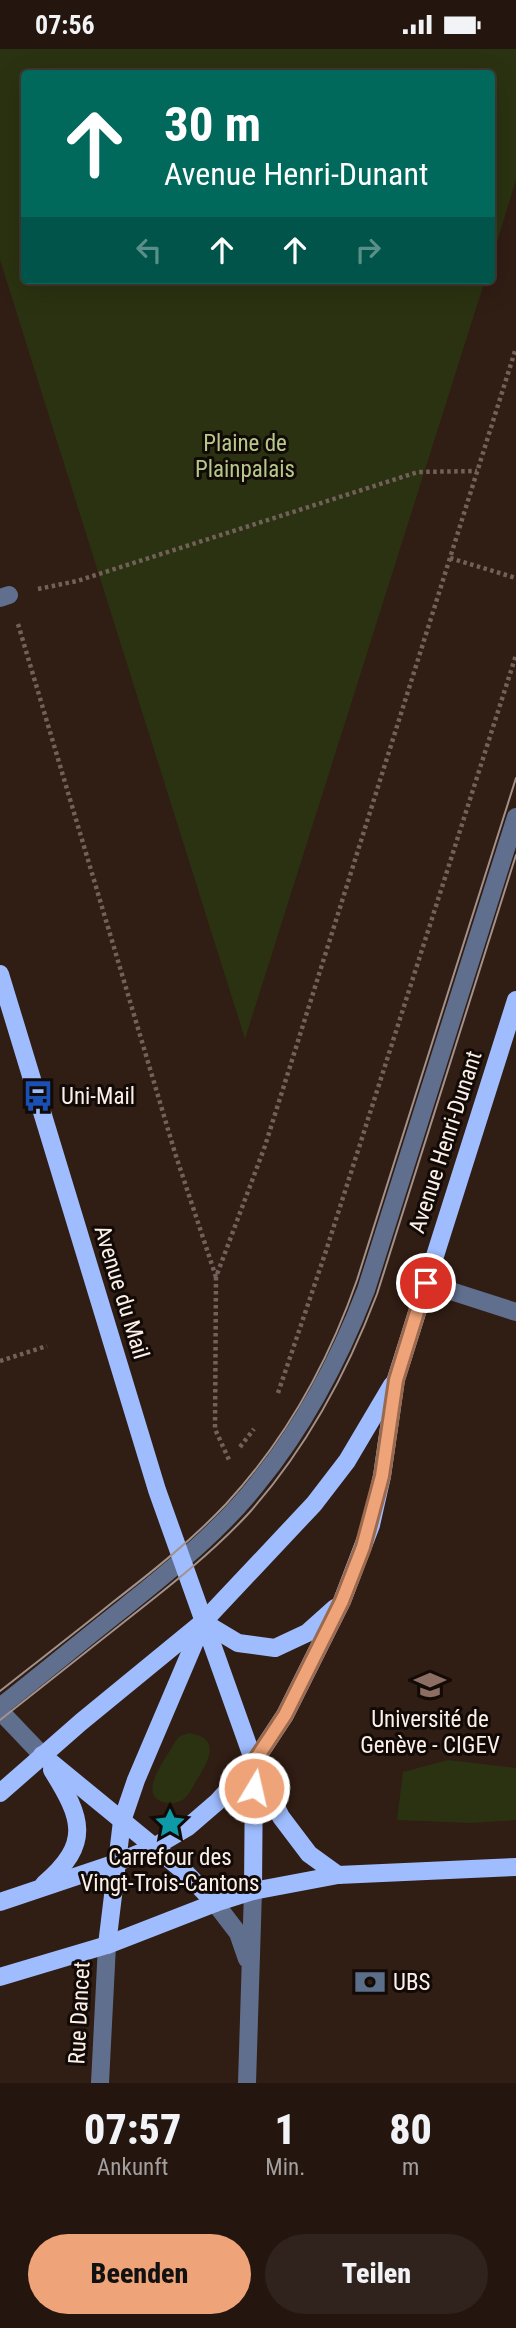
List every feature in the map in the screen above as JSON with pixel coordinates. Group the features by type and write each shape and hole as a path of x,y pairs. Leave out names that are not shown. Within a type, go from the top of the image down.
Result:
{"main road":[{"name":"Avenue du Mail","path":"0,974 139,1433 181,1562 254,1762"},
{"name":"Avenue Henri-Dunant","path":"342,1601 356,1569 382,1476 396,1380 516,1000"},
{"name":"Avenue Henri-Dunant","path":"203,1622 298,1521 347,1461 396,1380"},
{"path":"203,1622 238,1643 275,1648 307,1633 342,1601"},
{"path":"0,1902 116,1863 154,1847 188,1826 217,1802 254,1762 285,1715 342,1601"},
{"path":"0,1793 203,1622"},
{"path":"107,1945 122,1821 141,1768 203,1622"},
{"path":"42,1755 186,1873 215,1903"},
{"path":"36,1891 69,1859 78,1839 76,1816 65,1791 42,1755"},
{"path":"254,1762 281,1817 309,1854 338,1875"},
{"path":"253,1892 254,1762"},
{"path":"0,1977 107,1945 215,1903 253,1892 338,1875 516,1867"}],"street":[{"path":"42,1755 0,1709 181,1562 229,1516 278,1458 320,1392 341,1351 366,1290 516,817"},
{"path":"426,1283 516,1312"},
{"path":"247,2083 253,1892"},
{"path":"215,1903 238,1933 251,1969"},
{"name":"Rue Dancet","path":"100,2083 107,1945"}],"path":[{"path":"216,1277 265,1146 516,348"},
{"path":"261,1418 230,1462 215,1429 216,1277 175,1153 5,597 78,581 418,472 478,471"},
{"path":"450,558 516,578"},
{"path":"277,1397 516,655"},
{"path":"0,1361 47,1346"}],"green space":[{"name":"Plaine de Plainpalais","path":"0,49 516,49 516,180 495,248 495,70 21,70 21,284 484,284 245,1039 0,260"},
{"path":"188,1733 199,1735 209,1745 210,1751 205,1766 184,1799 173,1803 159,1800 152,1789 157,1773 177,1739"},
{"path":"448,1760 516,1768 516,1820 472,1823 397,1820 403,1772"}],"tram line":[{"path":"0,1691 157,1567 213,1517 268,1453 303,1399 333,1341 357,1280 516,778"},
{"path":"0,1720 221,1541 270,1488 307,1436 352,1353 377,1294 516,855"}],"place":[{"name":"Uni-Mail","path":"38,1096"},
{"name":"Université de Genève - CIGEV","path":"430,1685"},
{"name":"Carrefour des Vingt-Trois-Cantons","path":"170,1823"},
{"name":"UBS","path":"370,1982"}],"route":[{"path":"254,1788 254,1762 285,1715 356,1569 382,1476 396,1380 426,1283"}]}
